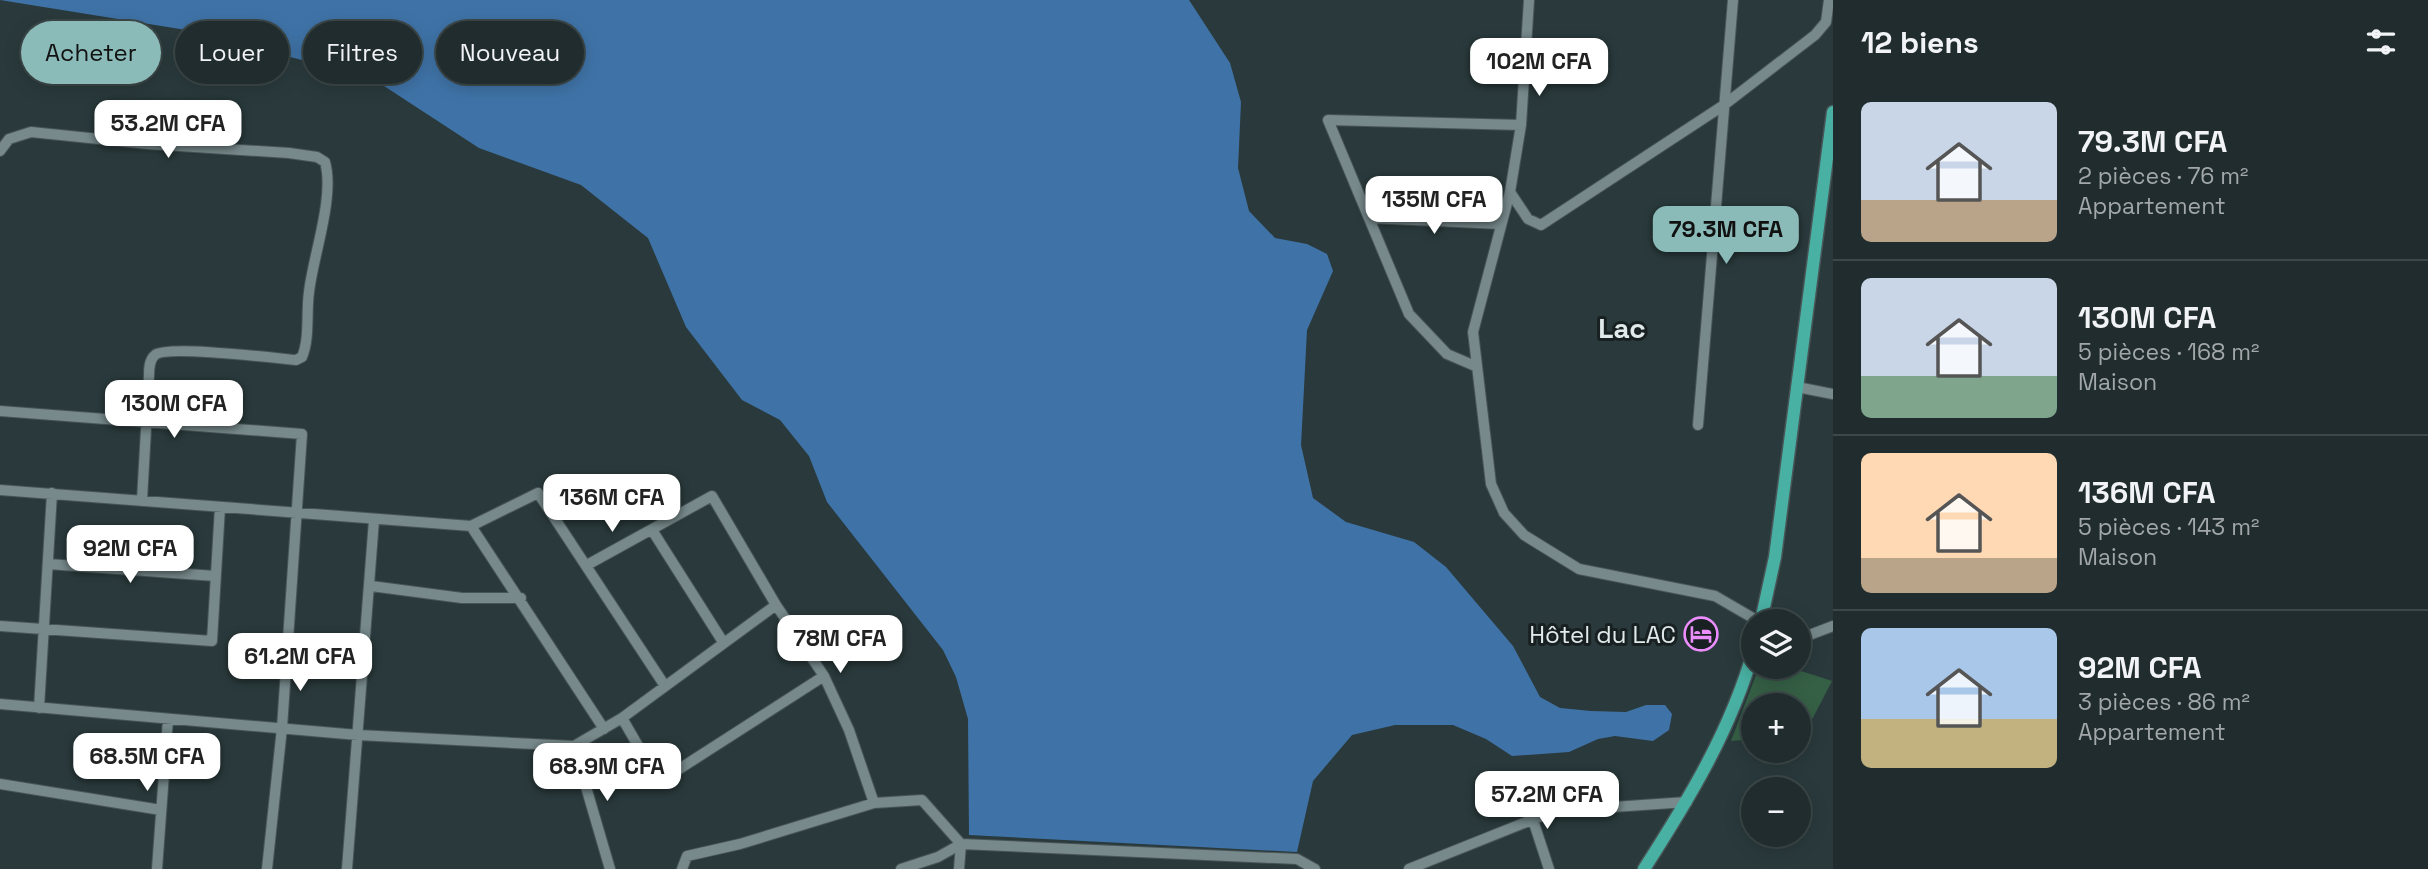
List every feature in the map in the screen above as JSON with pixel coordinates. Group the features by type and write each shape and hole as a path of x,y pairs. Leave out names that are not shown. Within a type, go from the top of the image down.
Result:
{"main road":[{"path":"1762,609 1775,556 1833,112"},
{"path":"1644,869 1687,802 1718,745 1743,679"}],"street":[{"path":"1529,0 1521,125 1510,192 1475,324 1475,366 1491,484 1504,513 1524,535 1579,569 1715,596 1741,611"},
{"path":"1698,425 1733,0"},
{"path":"1510,192 1528,219 1541,225 1724,105 1822,28 1829,0"},
{"path":"1475,366 1447,354 1409,314 1328,120 1521,125"},
{"path":"0,150 9,139 32,132 148,144 289,153 317,157 326,162 327,187 309,287 306,340 302,357 296,359 184,351 156,354 150,365 142,500"},
{"path":"1369,218 1501,224"},
{"path":"1797,387 1833,394"},
{"path":"0,411 302,434 294,514 282,728 267,869"},
{"path":"0,490 471,526 538,493 665,686"},
{"path":"39,708 52,494"},
{"path":"587,565 712,496 776,604 824,676 849,730 874,803"},
{"path":"0,626 212,641 220,507"},
{"path":"347,869 374,520"},
{"path":"471,526 521,598 604,729"},
{"path":"652,530 723,642"},
{"path":"48,564 215,576"},
{"path":"371,586 462,598 521,598"},
{"path":"0,704 358,735 574,746 622,718 776,604"},
{"path":"1811,634 1833,626"},
{"path":"622,718 659,782 824,676"},
{"path":"157,869 168,719"},
{"path":"574,746 610,869"},
{"path":"0,784 161,810"},
{"path":"682,869 687,856 740,844 874,803 922,800 961,844 959,869"},
{"path":"1409,869 1554,811 1687,802"},
{"path":"1533,820 1549,869"},
{"path":"901,869 938,857 961,844 1297,859 1315,869"}],"green space":[{"path":"1811,674 1832,681 1811,721 1811,693 1749,693 1754,679 1811,679"},
{"path":"1741,715 1741,740 1731,741"}],"water":[{"path":"0,0 1189,0 1230,63 1241,102 1238,168 1249,211 1275,238 1307,244 1327,254 1333,271 1307,330 1301,445 1313,498 1346,522 1414,542 1446,567 1513,646 1540,697 1560,708 1591,711 1626,712 1646,705 1665,705 1672,714 1669,730 1653,741 1615,736 1598,739 1569,752 1512,756 1486,739 1453,725 1395,725 1352,735 1313,781 1297,852 969,835 968,719 956,677 943,650 827,502 809,456 780,420 742,400 686,327 648,238 581,185 479,148 378,84 422,84 422,21 303,21 303,60 289,57 289,21 175,21 175,28 161,26 161,21 130,21"}],"place":[{"name":"Hôtel du LAC","path":"1701,634"}],"district":[{"name":"Lac","path":"1622,328"}]}
